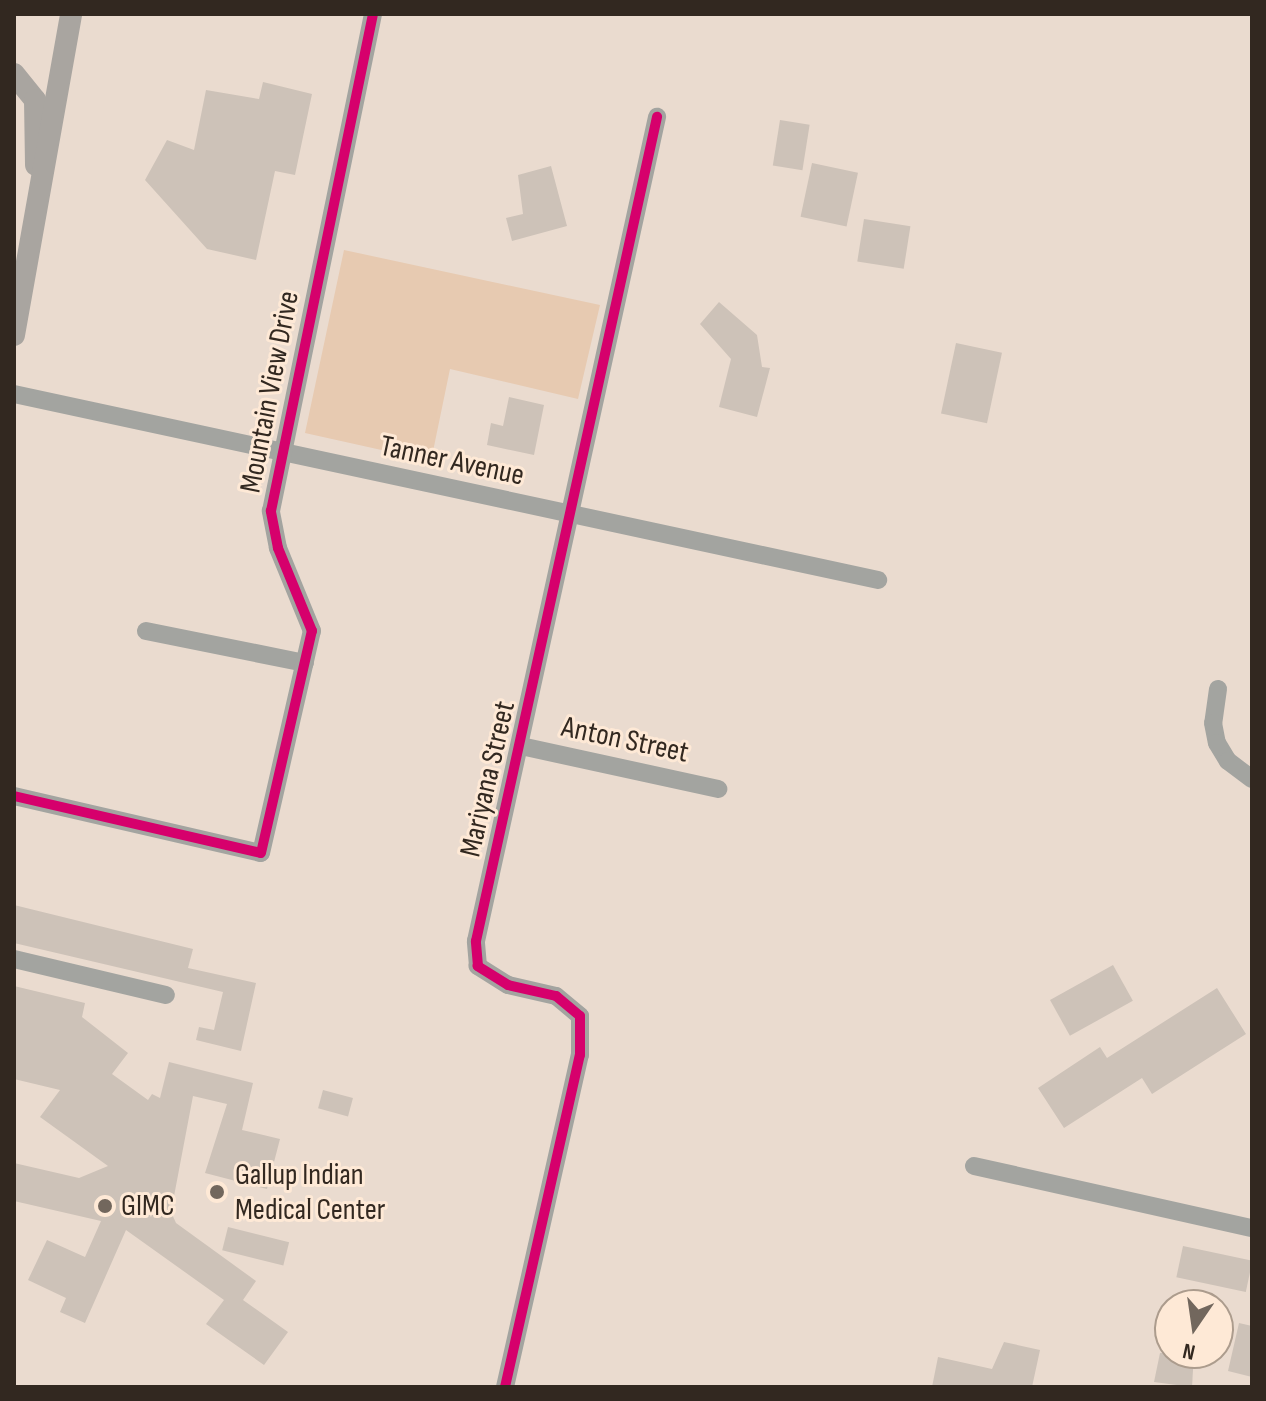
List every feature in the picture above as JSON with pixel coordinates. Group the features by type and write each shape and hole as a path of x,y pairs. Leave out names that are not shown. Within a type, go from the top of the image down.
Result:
{"main road":[{"path":"14,335 71,14"},
{"path":"14,74 35,100 36,209"}],"street":[{"name":"Mountain View Drive","path":"14,796 261,853 312,631 278,548 271,511 279,452 373,14"},
{"name":"Mariyana Street","path":"505,1387 580,1055 580,1016 556,996 508,985 478,966 476,941 657,117"},
{"name":"Tanner Avenue","path":"14,394 878,580"},
{"path":"146,631 305,663"},
{"path":"1218,689 1213,723 1217,743 1228,761 1252,779"},
{"name":"Anton Street","path":"521,746 718,789"},
{"path":"14,959 166,995"},
{"path":"974,1166 1252,1228"}],"shaded area":[{"path":"344,250 600,305 578,399 450,369 431,461 305,433"}],"building":[{"path":"263,82 312,94 295,175 275,171 256,260 207,249 145,180 167,140 194,150 206,90 259,99"},
{"path":"780,120 810,125 802,170 773,165"},
{"path":"812,163 858,173 847,227 801,217"},
{"path":"551,166 567,226 512,241 506,218 523,214 518,175"},
{"path":"864,219 910,226 904,269 857,261"},
{"path":"719,302 757,335 762,367 770,368 757,417 719,407 731,359 700,324"},
{"path":"956,343 1002,353 987,423 941,413"},
{"path":"509,397 544,405 534,455 487,445 491,423 503,426"},
{"path":"14,905 193,949 188,968 256,983 241,1051 196,1040 199,1027 214,1030 223,992 14,943"},
{"path":"1113,965 1133,1001 1070,1036 1050,1000"},
{"path":"14,986 85,1003 82,1017 128,1053 112,1074 148,1100 152,1094 160,1098 169,1062 253,1083 242,1130 280,1139 267,1189 205,1173 227,1104 193,1096 171,1212 176,1223 256,1281 243,1300 288,1332 264,1365 206,1324 224,1300 126,1230 85,1323 60,1312 66,1298 28,1280 47,1240 85,1257 101,1221 14,1201 14,1163 79,1178 108,1166 40,1117 60,1090 14,1079"},
{"path":"1217,988 1246,1034 1152,1094 1142,1078 1064,1128 1038,1088 1100,1047 1107,1058"},
{"path":"323,1090 353,1098 348,1116 318,1108"},
{"path":"228,1227 289,1242 283,1266 222,1250"},
{"path":"1183,1246 1252,1261 1246,1292 1176,1277"},
{"path":"1239,1323 1252,1326 1252,1377 1228,1371 1234,1369 1234,1345"},
{"path":"1004,1342 1040,1350 1032,1387 932,1387 938,1357 992,1369"},
{"path":"1157,1369 1193,1369 1192,1387 1154,1382"}],"cycle path":[{"path":"14,796 261,853 312,631 278,548 271,511 373,14"},
{"path":"505,1387 580,1055 580,1016 556,996 508,985 478,966 476,941 657,117"}],"place":[{"name":"Gallup Indian Medical Center","path":"217,1192"},
{"name":"GIMC","path":"105,1206"}]}
